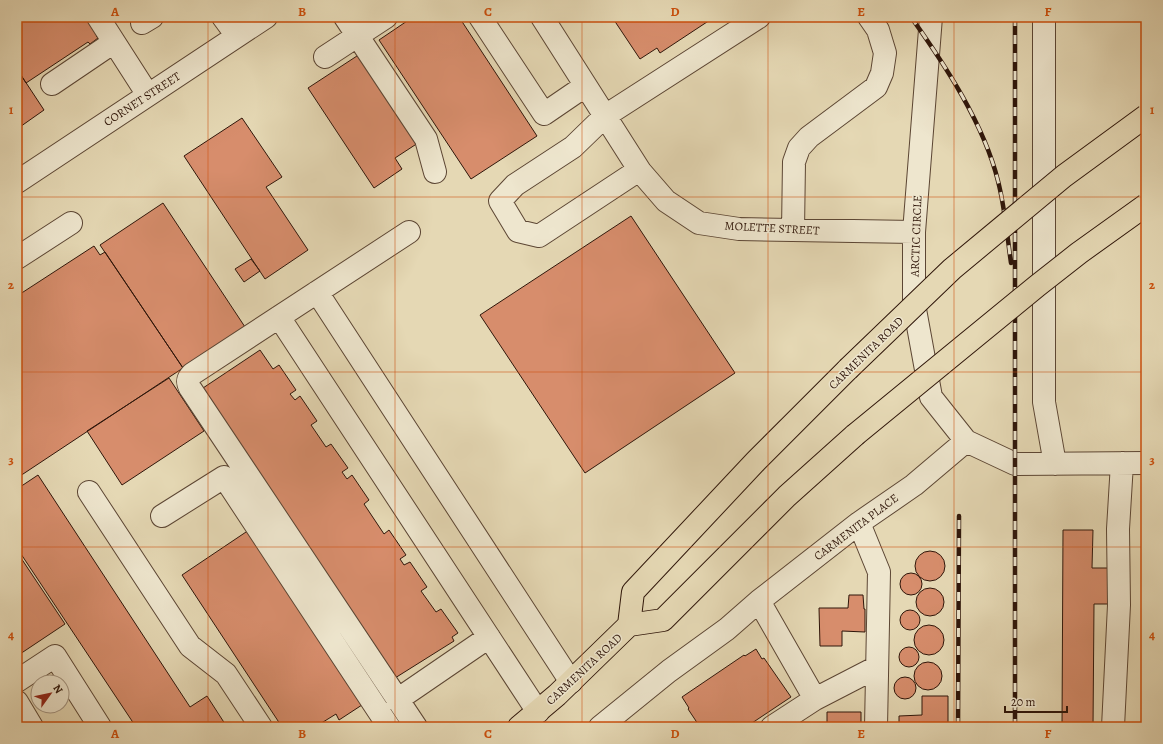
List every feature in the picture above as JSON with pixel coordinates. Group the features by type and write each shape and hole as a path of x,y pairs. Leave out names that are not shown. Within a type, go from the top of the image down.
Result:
{"main road":[{"name":"CARMENITA ROAD","path":"629,625 633,592 756,461 848,369 952,269 1064,176 1146,116"},
{"name":"CARMENITA ROAD","path":"519,727 571,682 629,625 663,620 787,496 855,435 1037,286 1146,204"}],"street":[{"path":"98,17 148,95"},
{"path":"223,17 237,36"},
{"name":"CORNET STREET","path":"17,182 266,17"},
{"path":"345,17 426,139 435,172"},
{"path":"325,57 386,17"},
{"path":"480,17 544,114 585,86"},
{"name":"MOLETTE STREET","path":"542,17 639,170 666,201 700,223 739,229 914,232"},
{"path":"639,170 539,236 518,231 500,201 515,185 572,147 604,116 759,17"},
{"path":"793,230 794,162 799,148 809,137 876,87 882,73 885,53 878,30 869,17"},
{"name":"ARCTIC CIRCLE","path":"931,17 914,232 914,304 931,397 966,441"},
{"path":"1044,17 1044,402 1055,464"},
{"path":"52,84 114,42"},
{"path":"17,258 71,223"},
{"path":"409,232 192,374 188,380 188,384 416,727"},
{"path":"317,292 571,682"},
{"path":"279,317 538,712"},
{"path":"966,441 1015,464 1146,463"},
{"name":"CARMENITA PLACE","path":"612,723 669,671 727,629 759,601 859,523 914,485 966,441"},
{"path":"1113,727 1119,605 1118,529 1122,463"},
{"path":"162,516 224,477 387,726"},
{"path":"89,492 190,646 226,674 261,727"},
{"path":"859,523 879,572 876,727"},
{"path":"759,601 815,699"},
{"path":"398,700 488,637"},
{"path":"17,681 55,656 100,727"},
{"path":"772,727 815,699 877,667"},
{"path":"17,702 32,727"}],"building":[{"path":"17,17 86,17 98,35 96,36 98,38 90,44 88,42 26,83 17,69"},
{"path":"413,17 459,17 537,136 471,179 379,40"},
{"path":"612,17 708,17 710,20 660,53 657,48 640,59"},
{"path":"360,54 418,143 395,158 402,169 374,188 308,88"},
{"path":"17,69 44,110 17,129"},
{"path":"242,118 282,177 266,187 308,250 265,279 184,156"},
{"path":"163,203 245,327 183,368 100,245"},
{"path":"631,216 735,373 585,473 480,315"},
{"path":"94,246 100,255 105,252 183,368 17,478 17,296"},
{"path":"251,259 260,271 244,282 235,269"},
{"path":"260,350 273,369 279,365 296,390 290,394 295,400 300,396 317,421 311,425 326,447 331,444 348,468 342,472 347,479 352,475 369,500 364,504 384,534 389,530 406,555 400,559 404,565 410,562 427,587 421,591 436,612 441,609 458,633 452,637 454,641 395,678 203,388"},
{"path":"169,378 204,431 122,485 87,431"},
{"path":"38,475 190,707 207,696 227,727 136,727 17,548 17,489"},
{"path":"249,530 365,703 339,720 336,714 315,727 282,727 182,575"},
{"path":"1063,530 1093,530 1092,568 1111,568 1111,604 1094,604 1093,727 1062,727"},
{"path":"930,551 936,552 944,560 944,572 936,580 930,581 924,580 916,572 915,566 916,560 924,552"},
{"path":"17,552 65,624 17,656"},
{"path":"911,573 919,576 922,584 919,592 911,595 903,592 900,584 903,576"},
{"path":"930,588 940,592 944,602 940,612 930,616 920,612 916,602 920,592"},
{"path":"849,595 863,595 865,609 865,632 842,631 842,646 820,646 819,608 848,608"},
{"path":"906,610 914,610 920,616 920,624 914,630 906,630 900,624 900,616"},
{"path":"929,625 935,626 943,634 943,646 935,654 929,655 923,654 915,646 914,640 915,634 923,626"},
{"path":"905,647 913,647 919,653 919,661 913,667 905,667 899,661 899,653"},
{"path":"756,649 791,697 746,727 708,727 706,724 700,727 682,697 744,655 745,656"},
{"path":"928,662 938,666 942,676 938,686 928,690 918,686 914,676 918,666"},
{"path":"905,677 913,680 916,688 913,696 905,699 897,696 894,688 897,680"},
{"path":"922,696 948,696 948,727 899,727 899,716 922,715"},
{"path":"827,712 861,712 861,727 827,727"}],"railway":[{"path":"911,17 950,75 962,96 992,160 1004,211 1011,263"},
{"path":"1015,17 1015,727"},
{"path":"958,727 959,516"}]}
